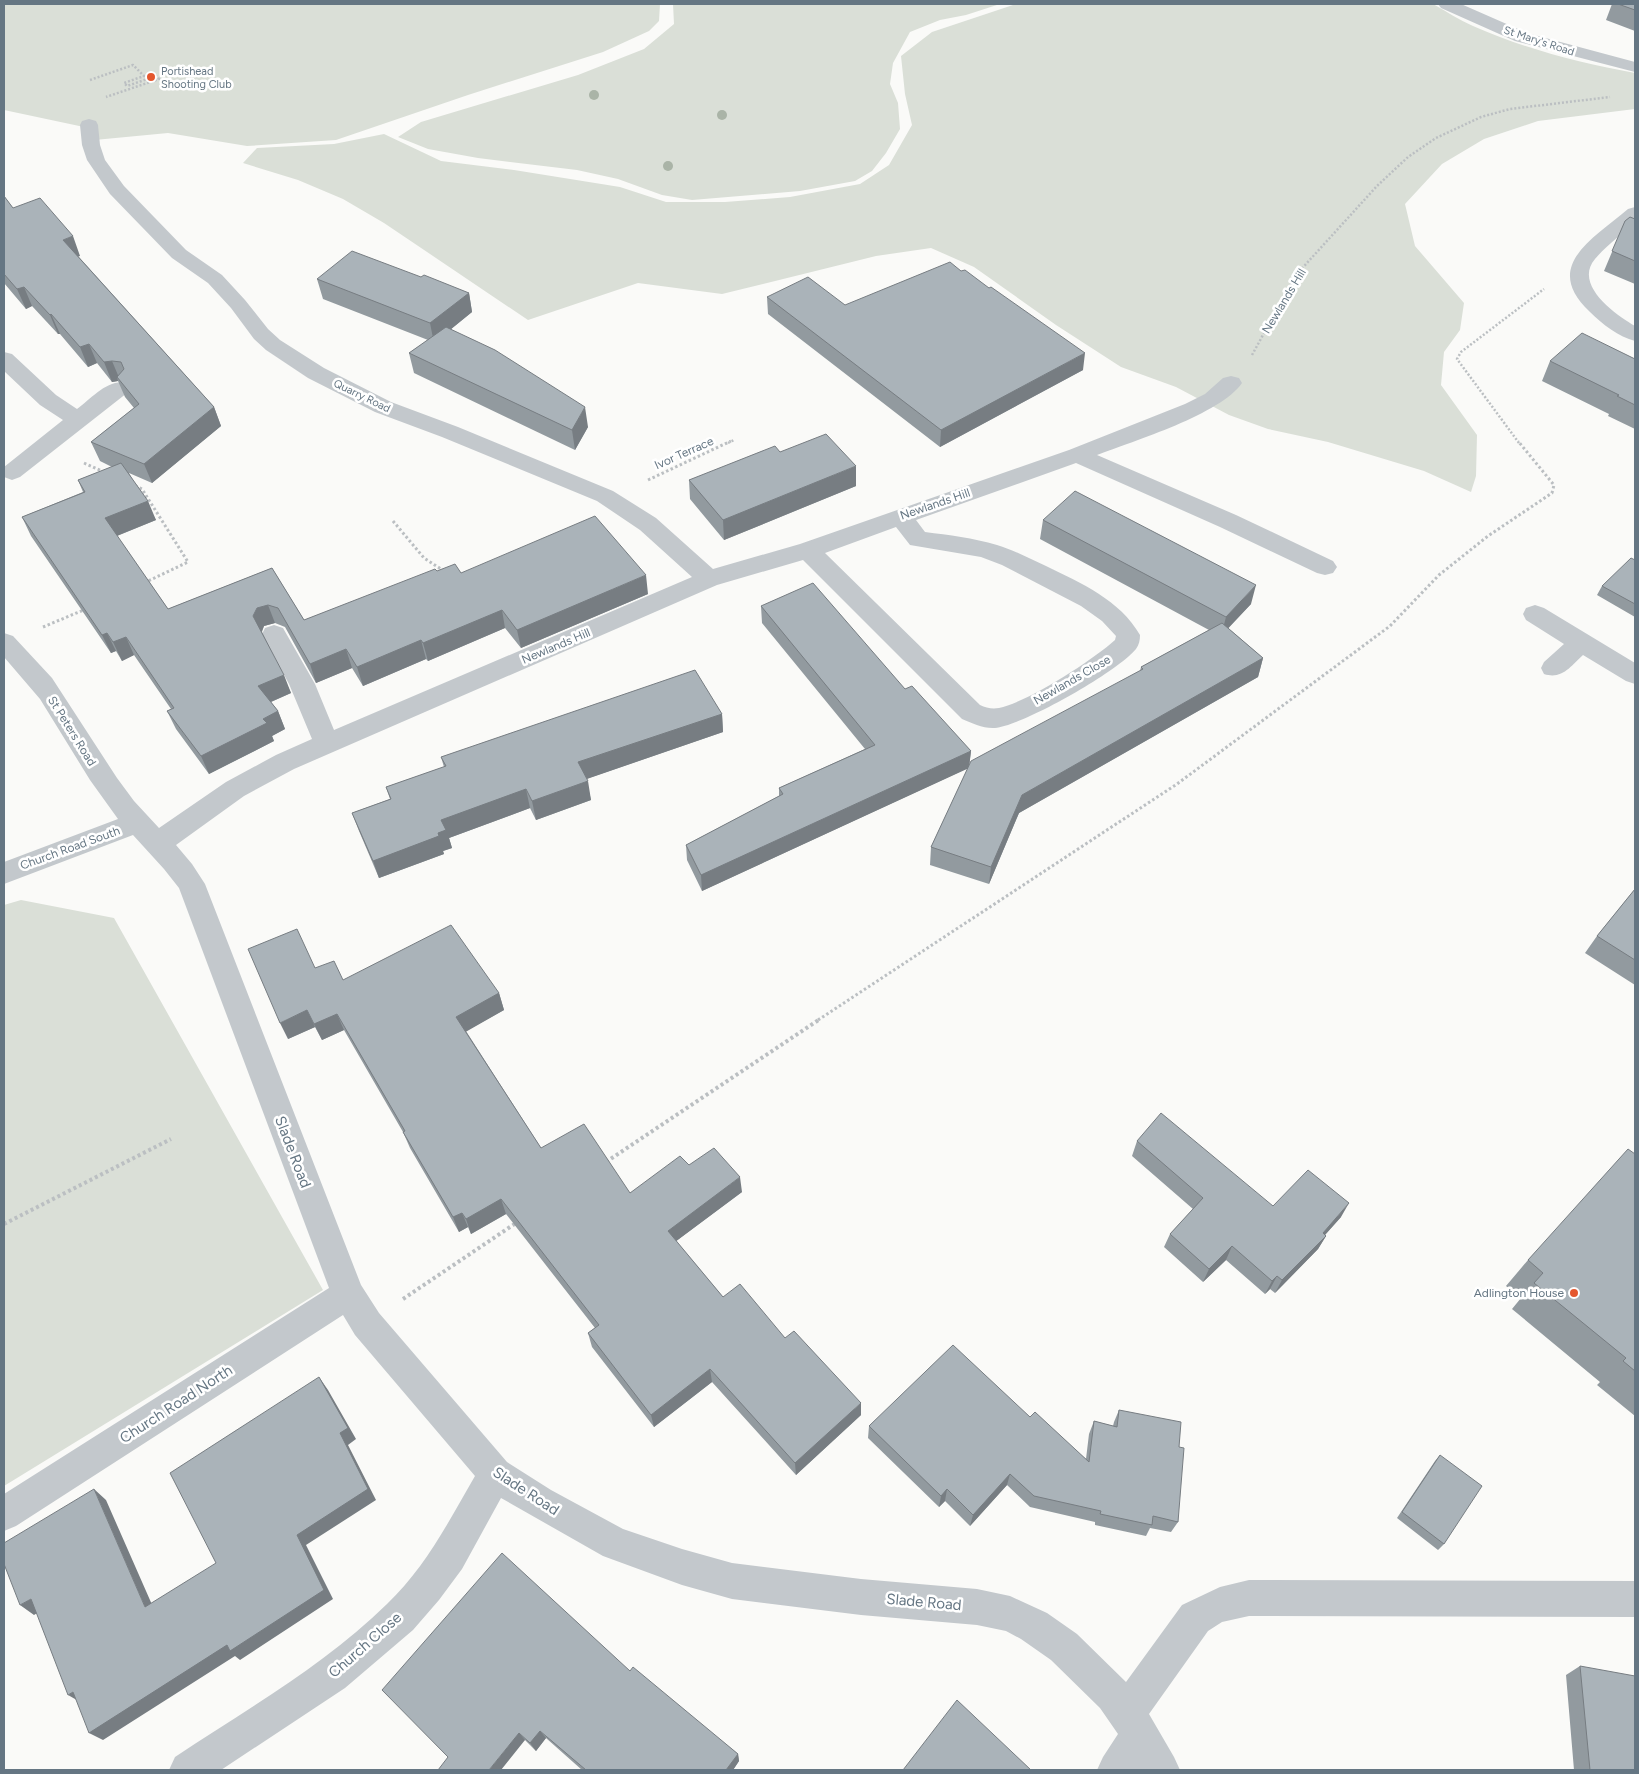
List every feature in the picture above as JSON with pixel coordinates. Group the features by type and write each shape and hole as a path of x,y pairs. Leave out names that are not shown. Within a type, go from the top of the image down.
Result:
{"street":[{"name":"St Mary's Road","path":"1447,4 1521,37 1635,67"},
{"name":"Quarry Road","path":"89,125 91,145 96,160 118,190 179,254 215,279 243,310 261,334 273,345 316,373 383,407 590,489 624,507 648,524 709,579"},
{"path":"1635,213 1585,257 1579,269 1579,282 1590,300 1617,323 1635,335"},
{"path":"4,359 48,400 78,420"},
{"name":"Newlands Hill","path":"147,833 285,762 709,579 808,550 1077,455 1193,409 1213,399 1232,384"},
{"path":"12,472 119,388"},
{"path":"1077,455 1228,520 1325,568"},
{"name":"Newlands Close","path":"808,550 971,712 982,717 996,718 1018,711 1093,670 1128,643 1126,633 1114,619 1076,592 1001,555 956,544 918,539 900,516"},
{"path":"1536,614 1635,675"},
{"path":"274,634 302,684 327,744"},
{"path":"1553,668 1582,642"},
{"name":"St Peters Road","path":"5,643 53,698 96,770 147,833"},
{"name":"Church Road South","path":"4,872 147,833"},
{"name":"Slade Road","path":"147,833 176,863 191,884 348,1294 367,1324 495,1474 540,1502 615,1544 690,1570 732,1581 759,1585 861,1597 977,1606 1010,1614 1034,1626 1064,1647 1113,1695 1134,1724 1161,1770"},
{"name":"Church Road North","path":"4,1514 348,1294"},
{"name":"Church Close","path":"188,1770 332,1676 400,1617 449,1556 495,1474"},
{"path":"1116,1770 1134,1724 1195,1618 1209,1608 1227,1601 1249,1598 1635,1599"}],"path":[{"path":"90,80 133,65 144,76 124,83 127,86 156,76 159,79 106,97"},
{"name":"Newlands Hill","path":"1232,384 1257,347 1296,275 1377,186 1408,157 1436,138 1481,117 1510,109 1616,96"},
{"path":"599,1167 992,904 1036,878 1177,784 1390,626 1439,575 1488,536 1552,493 1554,485 1513,435 1457,359 1461,352 1538,291 1579,282"},
{"name":"Ivor Terrace","path":"624,507 652,477 734,440"},
{"path":"45,446 105,472"},
{"path":"130,484 142,489 188,562 141,584"},
{"path":"393,521 424,558 448,574"},
{"path":"5,643 87,608"},
{"path":"4,1224 171,1139"},
{"path":"367,1324 524,1218"}],"shaded area":[{"path":"4,4 660,4 659,21 649,31 603,52 336,140 247,146 168,133 84,141 84,127 4,110"},
{"path":"673,4 1000,4 966,15 940,20 910,32 893,63 890,84 898,103 900,129 886,153 872,171 855,181 800,191 692,200 662,195 618,179 577,170 478,158 428,149 398,137 421,122 578,75 644,49 674,24"},
{"path":"1016,4 1433,4 1468,24 1513,42 1573,60 1635,73 1635,109 1538,121 1484,139 1442,164 1405,204 1415,246 1464,303 1460,330 1444,352 1441,385 1477,435 1476,476 1471,492 1424,471 1328,442 1268,429 1229,415 1176,387 1121,367 1056,325 974,267 931,248 876,256 722,294 638,283 528,320 384,223 343,199 298,180 243,163 257,148 334,144 384,134 441,161 514,170 620,187 666,202 725,202 790,197 860,184 889,165 912,125 905,94 901,56 932,32"},
{"path":"21,900 114,918 323,1290 4,1486 4,905"}],"building":[{"path":"1618,4 1635,4 1635,10"},
{"path":"4,196 13,208 40,198 73,236 63,240 214,407 144,464 91,442 139,404 117,377 124,369 121,362 104,362 89,344 80,347 24,287 17,289 4,274"},
{"path":"1630,217 1635,219 1635,261 1612,251 1625,221"},
{"path":"352,251 421,277 424,275 469,293 430,323 317,279"},
{"path":"950,262 961,271 965,270 989,288 991,287 1085,353 941,430 767,297 808,277 845,305"},
{"path":"446,327 495,350 585,407 572,430 409,353"},
{"path":"1582,333 1635,359 1635,405 1617,396 1619,395 1550,361"},
{"path":"826,434 856,466 723,520 689,480 775,446 780,452"},
{"path":"121,463 148,501 105,518 168,609 272,568 304,620 435,569 437,571 455,564 461,573 595,516 646,575 517,630 502,610 423,643 421,640 357,667 346,649 310,664 278,608 268,605 257,608 253,616 284,675 258,686 278,711 263,719 267,723 201,756 167,711 174,708 126,637 113,642 107,633 102,635 22,517 85,492 78,480"},
{"path":"1075,491 1256,585 1226,617 1043,520"},
{"path":"1631,558 1635,560 1635,604 1602,586"},
{"path":"813,583 905,689 912,686 971,751 701,875 686,845 783,794 779,788 875,745 761,606"},
{"path":"1222,623 1263,658 1022,795 991,867 931,847 971,761 1143,669 1141,667"},
{"path":"695,670 722,714 578,762 588,781 532,801 526,789 441,820 446,830 438,833 439,836 373,861 352,813 391,799 386,787 446,766 441,757"},
{"path":"1635,889 1635,960 1597,936"},
{"path":"451,925 499,993 456,1017 541,1148 584,1124 630,1193 680,1156 689,1165 714,1148 740,1177 668,1231 723,1297 740,1284 785,1338 794,1331 861,1403 795,1463 710,1369 651,1415 588,1333 599,1325 501,1199 466,1219 462,1213 453,1217 337,1014 314,1024 307,1010 280,1023 248,949 297,929 315,968 334,961 343,980"},
{"path":"1161,1113 1273,1206 1308,1170 1349,1203 1323,1233 1326,1236 1282,1280 1277,1276 1272,1281 1232,1246 1209,1269 1170,1234 1203,1198 1137,1141"},
{"name":"Adlington House","path":"1628,1149 1635,1154 1635,1371 1623,1361 1626,1358 1534,1283 1543,1273 1528,1260"},
{"path":"953,1345 1030,1417 1035,1412 1089,1462 1094,1421 1117,1427 1119,1410 1181,1422 1179,1447 1184,1448 1178,1522 1153,1516 1152,1525 1100,1514 1101,1511 1034,1496 1010,1474 973,1515 947,1489 941,1496 869,1426"},
{"path":"319,1377 348,1428 340,1433 368,1489 297,1535 324,1590 230,1651 227,1645 89,1733 73,1692 68,1695 31,1599 20,1605 4,1564 4,1543 94,1489 145,1607 216,1563 170,1473"},
{"path":"1440,1455 1482,1486 1444,1544 1402,1512"},
{"path":"502,1553 630,1671 633,1667 738,1754 726,1770 586,1770 540,1731 530,1743 519,1733 489,1770 438,1770 448,1757 382,1690"},
{"path":"1580,1666 1635,1676 1635,1770 1590,1770"},
{"path":"957,1700 1031,1770 903,1770"}],"place":[{"name":"Portishead Shooting Club","path":"151,77"},
{"name":"Adlington House","path":"1574,1293"}]}
